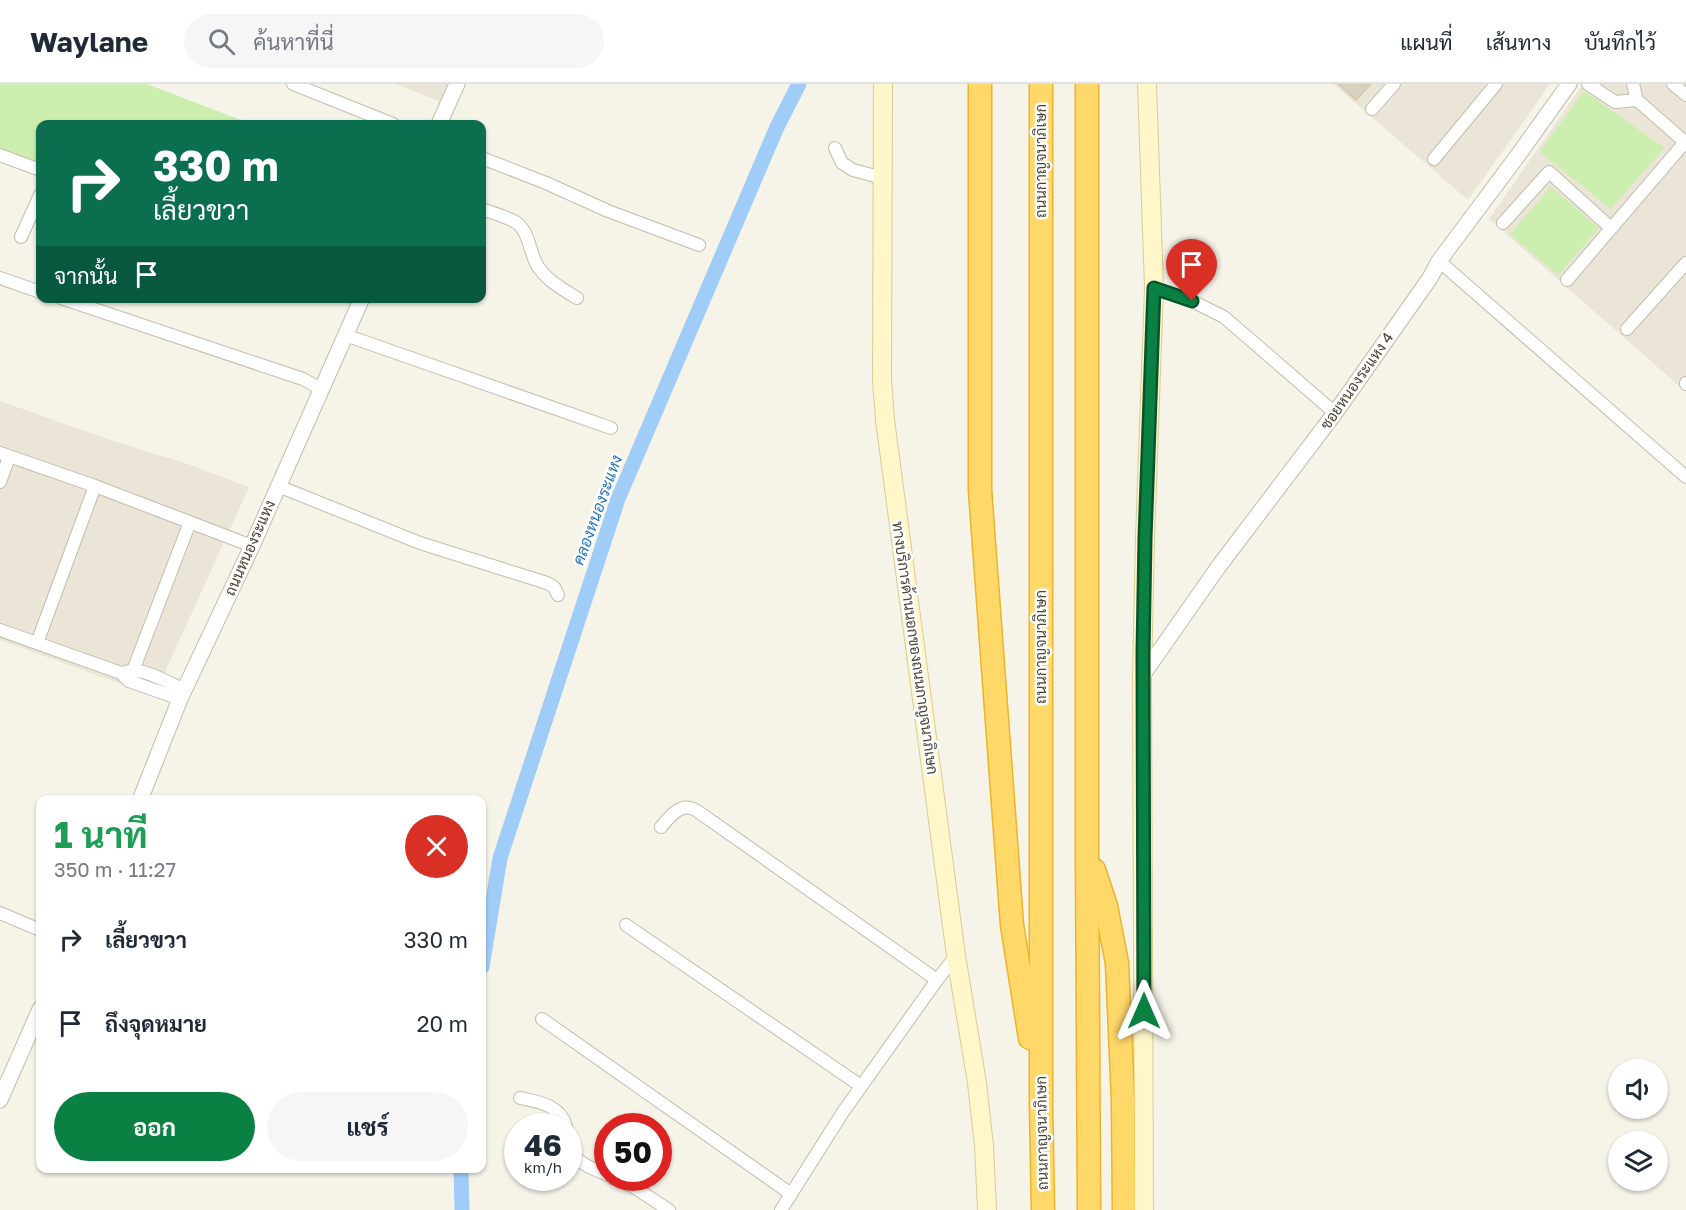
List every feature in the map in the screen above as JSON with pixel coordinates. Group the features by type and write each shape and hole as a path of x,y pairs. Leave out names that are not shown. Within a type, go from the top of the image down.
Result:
{"highway":[{"path":"980,84 980,490 1012,925 1041,1105"},
{"name":"ถนนกาญจนาภิเษก","path":"1041,84 1041,1105 1043,1210"},
{"path":"1087,84 1089,1210"},
{"path":"1087,852 1106,906 1117,963 1123,1100 1124,1210"}],"main road":[{"name":"ทางบริการด้านนอกของถนนกาญจนาภิเษก","path":"883,84 882,380 885,420 956,956 977,1083 984,1146 987,1210"},
{"path":"1144,1210 1142,676 1154,288 1147,84"}],"street":[{"path":"293,84 383,120"},
{"path":"441,120 457,84"},
{"path":"1372,109 1394,84"},
{"path":"1434,159 1497,84"},
{"name":"ซอยหนองระแหง 4","path":"1142,676 1219,566 1335,413 1430,278 1438,261 1569,84"},
{"path":"1588,84 1615,102 1636,100"},
{"path":"1567,280 1686,142 1636,100 1633,84"},
{"path":"1673,84 1686,96"},
{"path":"835,148 842,163 853,170 883,178"},
{"path":"0,155 36,168"},
{"path":"486,160 608,211 699,244"},
{"path":"1503,223 1549,172 1611,228"},
{"path":"21,237 36,204"},
{"path":"486,211 517,223 525,233 538,267 552,283 577,298"},
{"path":"1438,261 1686,477"},
{"path":"1627,329 1686,263"},
{"path":"0,278 36,291"},
{"path":"1154,288 1207,307 1224,317 1335,413"},
{"path":"76,303 303,379 321,389"},
{"name":"ถนนหนองระแหง","path":"143,795 183,694 252,546 360,303"},
{"path":"345,335 611,428"},
{"path":"0,482 4,455 94,486 252,546"},
{"path":"37,643 94,486"},
{"path":"278,486 420,543 547,583 554,587 558,595"},
{"path":"127,674 190,522"},
{"path":"0,630 183,694"},
{"path":"661,827 681,808 690,807 938,980"},
{"path":"0,913 36,928"},
{"path":"626,925 861,1086"},
{"path":"781,1210 843,1112 956,956"},
{"path":"0,1100 36,1018"},
{"path":"542,1019 791,1194"},
{"path":"520,1098 544,1103 559,1113"},
{"path":"640,1191 669,1210"}],"shaded area":[{"path":"396,84 449,84 441,102"},
{"path":"1333,84 1550,84 1468,200"},
{"path":"1583,84 1686,84 1686,392 1489,219"},
{"path":"0,401 249,487 154,696 0,640"}],"green space":[{"path":"0,84 147,84 241,120 36,120 36,166 0,153"},
{"path":"1584,91 1664,148 1611,209 1540,152"},
{"path":"1551,187 1599,228 1558,275 1510,234"}],"building":[{"path":"1338,84 1371,84 1356,100"}],"waterway":[{"name":"คลองหนองระแหง","path":"486,943 500,858 618,499 777,127 799,84"},
{"name":"คลองหนองระแหง","path":"461,1173 462,1210"}],"route":[{"path":"1144,1011 1143,653 1154,288 1192,301"}]}
